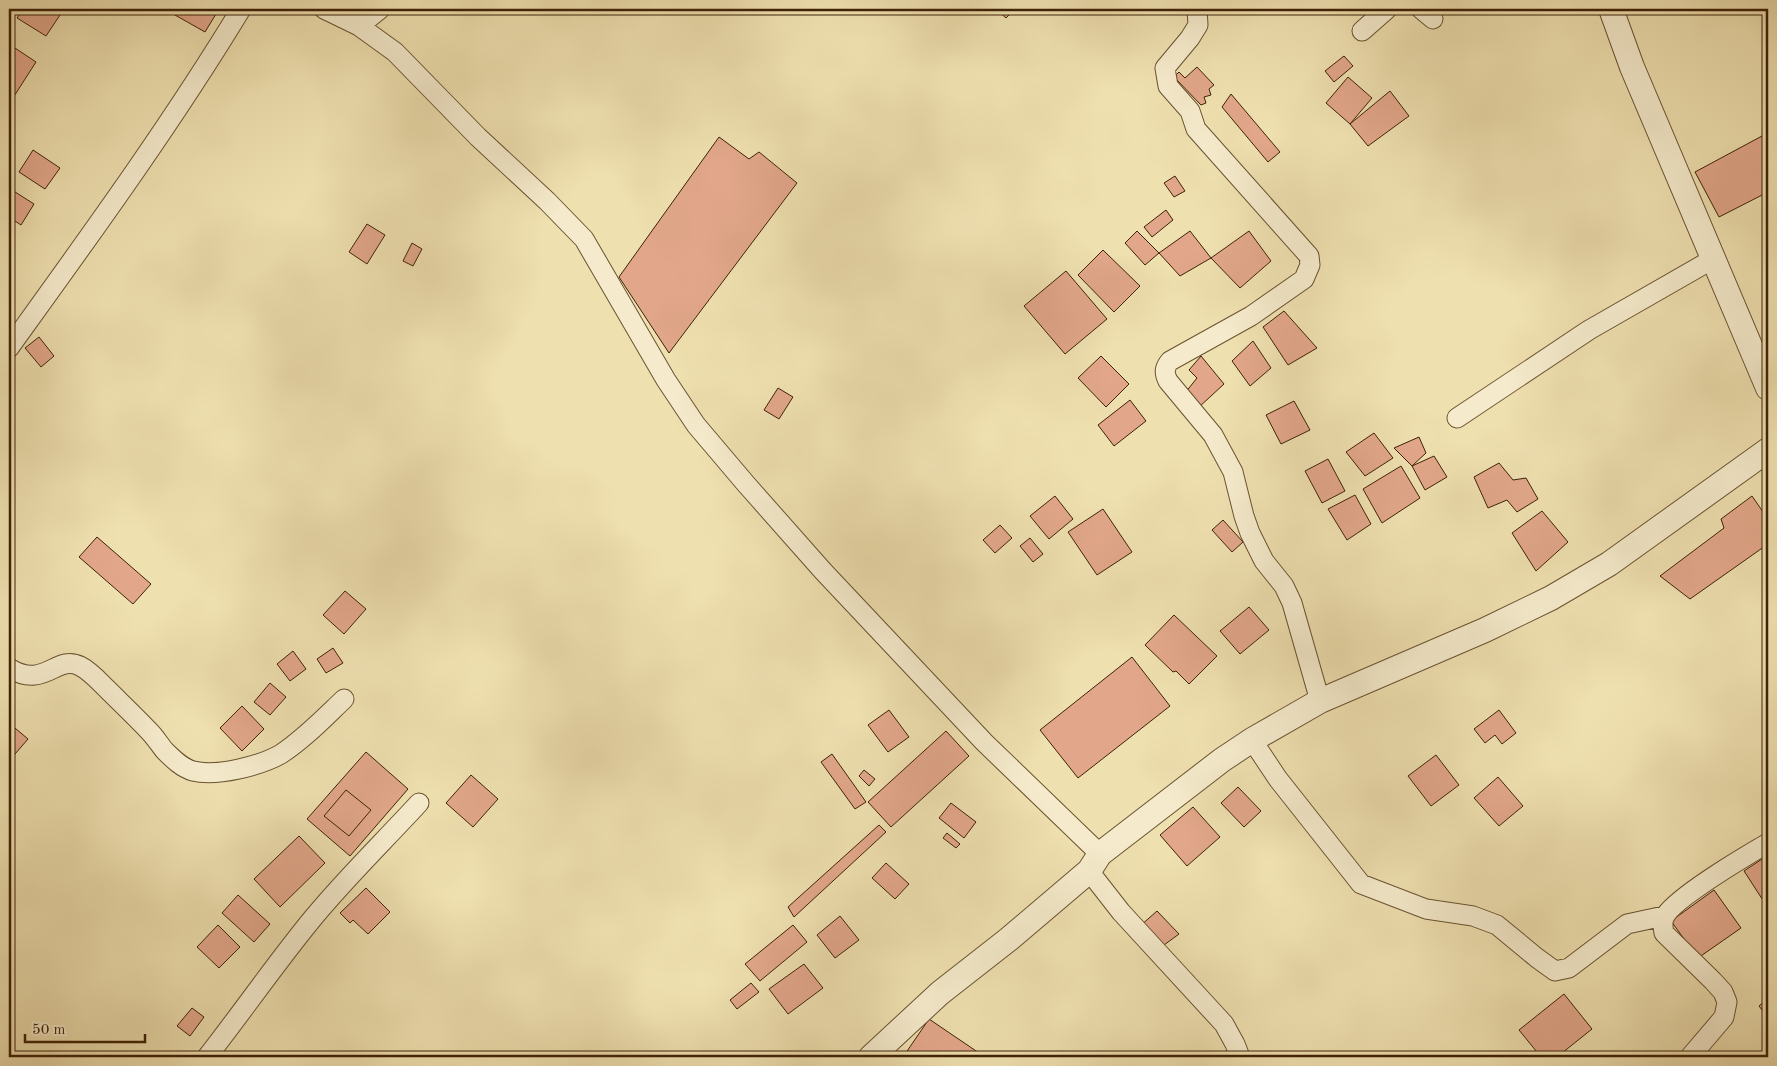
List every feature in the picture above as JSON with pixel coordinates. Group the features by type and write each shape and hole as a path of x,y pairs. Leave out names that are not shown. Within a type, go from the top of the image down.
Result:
{"street":[{"path":"9,348 117,197 202,72 241,9"},
{"path":"324,9 360,26 395,52 478,137 547,201 584,239 666,380 702,433 823,571 1095,863 1121,912 1224,1024 1236,1044 1240,1057"},
{"path":"360,26 380,9"},
{"path":"1197,9 1198,26 1165,68 1168,86 1190,111 1196,129 1309,256 1310,265 1304,279 1251,316 1170,361 1166,365 1164,373 1168,381 1213,435 1233,472 1250,533 1264,561 1284,586 1292,603 1320,701"},
{"path":"1362,31 1387,9"},
{"path":"1611,9 1632,67 1768,388"},
{"path":"1457,418 1589,330 1714,259"},
{"path":"871,1057 940,993 1009,939 1095,863 1222,760 1252,740 1320,701 1485,630 1551,598 1609,564 1768,450"},
{"path":"9,668 22,675 32,676 62,664 70,663 80,666 112,693 149,731 166,752 180,765 193,771 229,771 258,764 280,754 309,732 344,699"},
{"path":"1252,740 1278,779 1361,884 1426,909 1473,916 1497,925 1555,971 1570,968 1627,924 1664,916"},
{"path":"207,1057 241,1014 263,981 314,917 419,803"},
{"path":"1690,1057 1724,1017 1728,1002 1723,992 1664,933 1662,924 1664,916 1704,883 1768,843"}],"building":[{"path":"23,9 64,9 46,36 17,18"},
{"path":"169,9 219,9 205,32 168,11"},
{"path":"996,9 1015,9 1006,18"},
{"path":"9,44 36,62 9,104"},
{"path":"1344,56 1353,66 1334,82 1325,71"},
{"path":"1197,67 1214,85 1209,89 1211,95 1204,97 1206,103 1201,105 1174,77 1179,72 1185,78"},
{"path":"1348,77 1372,98 1350,124 1326,103"},
{"path":"1390,91 1409,116 1368,146 1350,124"},
{"path":"1231,94 1280,152 1268,162 1222,107"},
{"path":"1762,136 1768,146 1768,192 1719,217 1695,172"},
{"path":"719,137 749,159 759,152 797,183 669,353 619,277"},
{"path":"33,150 60,168 45,189 19,172"},
{"path":"1175,176 1185,191 1174,197 1164,183"},
{"path":"12,190 34,204 21,225 9,217 9,195"},
{"path":"1166,210 1173,220 1152,237 1144,227"},
{"path":"367,224 385,235 367,264 349,252"},
{"path":"1137,231 1159,253 1145,265 1125,243"},
{"path":"1190,231 1211,258 1180,276 1159,253"},
{"path":"1249,231 1271,261 1240,288 1211,258"},
{"path":"412,243 422,249 413,266 403,261"},
{"path":"1103,250 1140,286 1114,312 1078,275"},
{"path":"1066,271 1107,319 1065,354 1024,306"},
{"path":"1284,311 1317,348 1288,365 1263,327"},
{"path":"39,337 54,356 41,367 25,348"},
{"path":"1253,341 1271,368 1250,386 1232,361"},
{"path":"1101,356 1129,384 1106,407 1078,378"},
{"path":"1201,356 1224,384 1198,408 1185,393 1197,378 1189,370"},
{"path":"778,388 793,397 779,419 764,410"},
{"path":"1130,400 1146,421 1114,446 1098,425"},
{"path":"1294,401 1310,430 1281,444 1266,415"},
{"path":"1374,433 1393,458 1365,476 1346,452"},
{"path":"1419,437 1426,453 1412,466 1394,448"},
{"path":"1434,456 1447,477 1425,490 1412,466"},
{"path":"1328,459 1345,491 1322,503 1305,471"},
{"path":"1499,463 1513,480 1526,478 1538,499 1517,512 1507,500 1488,508 1474,477"},
{"path":"1401,466 1420,498 1382,523 1363,489"},
{"path":"1355,495 1371,524 1347,540 1328,509"},
{"path":"1055,496 1073,519 1049,539 1030,516"},
{"path":"1752,496 1768,519 1768,544 1690,599 1660,576 1724,528 1721,519"},
{"path":"1103,509 1132,552 1097,575 1068,532"},
{"path":"1542,511 1568,542 1536,571 1512,533"},
{"path":"1223,520 1243,542 1232,552 1212,530"},
{"path":"1000,525 1012,538 995,553 983,540"},
{"path":"97,537 151,584 133,604 79,557"},
{"path":"1030,538 1043,554 1033,562 1020,546"},
{"path":"345,591 366,609 344,634 323,615"},
{"path":"1249,607 1269,630 1240,654 1220,631"},
{"path":"1174,615 1217,656 1189,684 1176,671 1173,672 1145,645"},
{"path":"333,648 343,663 326,673 317,659"},
{"path":"293,651 306,669 290,681 277,664"},
{"path":"1132,657 1170,706 1078,778 1040,730"},
{"path":"270,683 286,697 270,715 254,702"},
{"path":"242,706 264,729 242,751 220,728"},
{"path":"889,710 909,737 888,752 868,725"},
{"path":"1499,710 1516,733 1502,744 1495,735 1485,743 1474,729"},
{"path":"9,723 28,739 9,761"},
{"path":"946,731 969,756 891,827 868,802"},
{"path":"366,752 408,789 350,856 307,819"},
{"path":"832,754 866,802 855,809 821,762"},
{"path":"1436,755 1459,785 1431,806 1408,776"},
{"path":"864,770 875,779 869,786 859,776"},
{"path":"471,775 498,799 473,827 446,803"},
{"path":"1498,777 1523,806 1499,826 1474,798"},
{"path":"1238,787 1261,811 1244,827 1221,803"},
{"path":"346,790 371,810 349,836 324,816"},
{"path":"951,803 976,822 964,838 939,818"},
{"path":"1193,807 1220,837 1187,866 1160,835"},
{"path":"879,825 886,832 794,917 788,907"},
{"path":"947,833 960,844 956,848 943,838"},
{"path":"299,836 325,863 280,907 254,879"},
{"path":"1768,855 1768,908 1744,871"},
{"path":"886,863 909,884 895,899 872,878"},
{"path":"366,888 390,912 368,934 353,920 350,923 340,913"},
{"path":"1714,890 1741,928 1698,958 1671,921"},
{"path":"238,895 270,924 254,942 222,913"},
{"path":"1157,911 1179,934 1160,948 1140,926"},
{"path":"840,916 859,940 835,958 817,935"},
{"path":"218,925 240,947 219,968 197,947"},
{"path":"793,925 807,942 760,981 745,964"},
{"path":"804,964 823,988 788,1014 769,989"},
{"path":"751,983 759,992 737,1009 730,1000"},
{"path":"1564,994 1592,1029 1557,1057 1541,1057 1519,1030"},
{"path":"1768,998 1768,1018 1759,1006"},
{"path":"192,1008 204,1017 190,1036 177,1026"},
{"path":"929,1019 985,1057 903,1057"}]}
